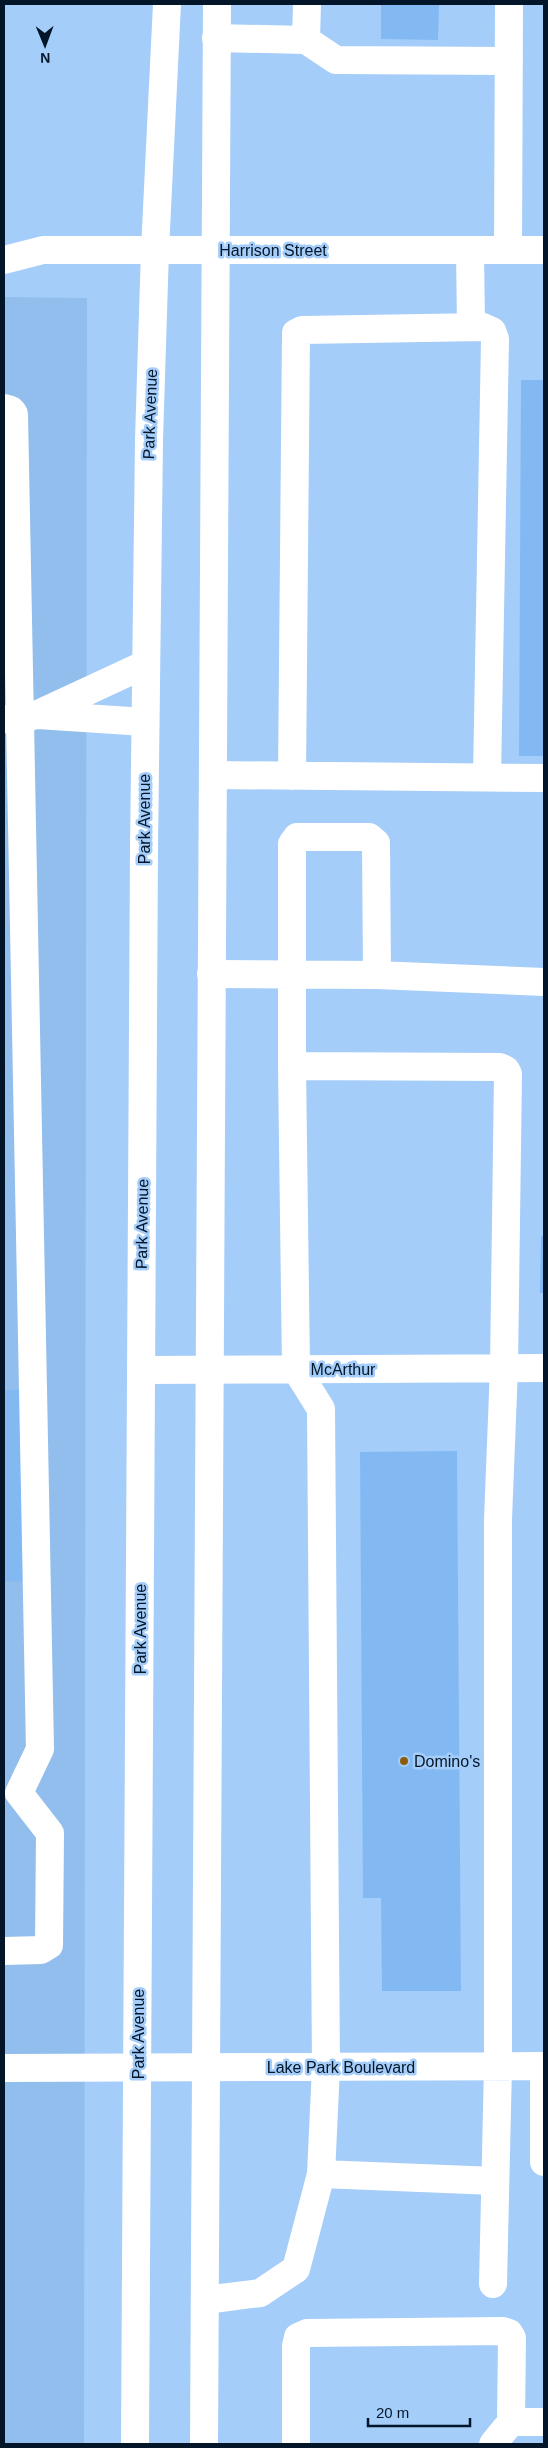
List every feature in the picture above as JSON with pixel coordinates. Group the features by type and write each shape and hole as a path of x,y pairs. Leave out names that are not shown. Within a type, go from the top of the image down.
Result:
{"main road":[{"name":"Park Avenue","path":"135,2444 148,440 167,4"},
{"path":"204,2444 217,4"},
{"path":"306,40 307,4"},
{"path":"508,250 509,4"},
{"path":"216,38 306,40 336,60 509,61"},
{"name":"Harrison Street","path":"4,260 43,250 544,250"},
{"path":"470,250 471,327"},
{"path":"292,776 296,333 302,330 483,327 492,331 495,339 487,777"},
{"path":"4,408 11,410 14,414 40,1749 18,1793 50,1833 48,1945 45,1949 4,1951"},
{"path":"20,718 146,664"},
{"path":"20,718 145,722"},
{"path":"212,775 544,778"},
{"path":"205,2300 260,2294 296,2269 321,2174 326,2067 321,1409 296,1369 292,1066 292,844 298,837 369,837 376,843 377,975"},
{"path":"211,974 377,975 544,982"},
{"path":"292,1066 500,1067 506,1070 508,1074 504,1368 498,1519 498,2066 493,2284"},
{"name":"McArthur","path":"141,1370 544,1368"},
{"name":"Lake Park Boulevard","path":"4,2068 544,2066"},
{"path":"544,2080 544,2162"},
{"path":"321,2174 495,2181"},
{"path":"296,2444 296,2346 298,2337 307,2333 503,2331 512,2338 511,2422 493,2444"},
{"path":"511,2422 544,2422"}],"shaded area":[{"path":"4,297 87,298 84,2444 4,2444"}],"building":[{"path":"381,4 439,4 438,40 381,39"},
{"path":"521,380 544,380 544,756 519,756"},
{"path":"541,1236 544,1236 544,1293 540,1293"},
{"path":"4,1390 26,1390 25,1582 4,1581"},
{"path":"457,1451 461,1991 382,1991 381,1898 363,1898 360,1452"}],"place":[{"name":"Domino's","path":"404,1761"}]}
